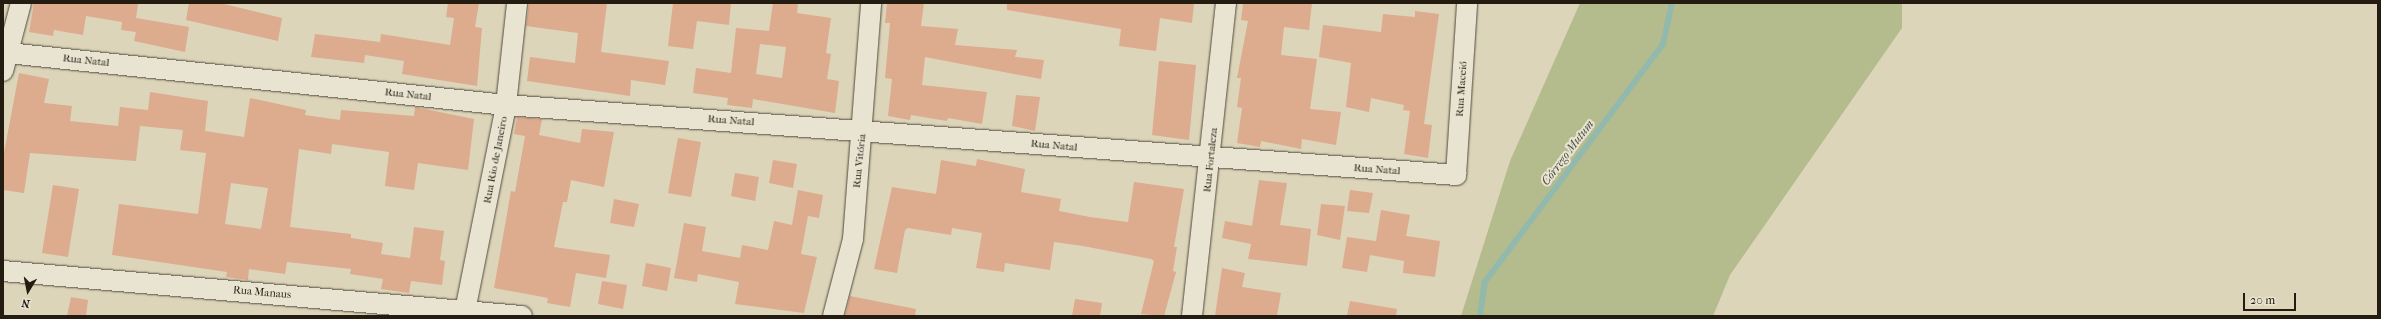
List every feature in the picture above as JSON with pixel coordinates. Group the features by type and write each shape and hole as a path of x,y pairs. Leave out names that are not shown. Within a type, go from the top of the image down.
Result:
{"street":[{"path":"5,62 21,3"},
{"name":"Rua Rio de Janeiro","path":"465,313 506,106 517,3"},
{"name":"Rua Vitória","path":"833,316 853,238 864,131 871,3"},
{"name":"Rua Fortaleza","path":"1192,316 1211,160 1226,3"},
{"name":"Rua Maceió","path":"1456,175 1467,3"},
{"name":"Rua Natal","path":"5,62 506,106 864,131 1211,160 1456,175"},
{"name":"Rua Manaus","path":"3,271 465,313 522,316"}],"green space":[{"path":"1580,3 1902,3 1902,28 1730,275 1713,316 1461,316 1510,161"}],"building":[{"path":"34,3 138,4 136,18 189,27 185,52 134,41 136,32 121,30 122,22 86,16 83,35 54,30 53,36 29,32"},
{"path":"189,3 220,3 282,18 278,41 186,20"},
{"path":"448,3 479,3 475,27 482,28 477,86 402,74 404,61 365,55 364,63 311,57 315,34 380,42 381,34 450,45 454,18 446,17"},
{"path":"529,3 607,3 601,52 669,61 665,85 631,80 630,96 527,81 530,57 575,63 578,33 526,26"},
{"path":"673,3 731,3 729,25 697,21 693,49 668,46"},
{"path":"773,3 798,3 797,13 831,18 826,53 831,54 827,79 839,81 835,113 753,99 752,108 727,105 728,98 693,93 696,68 731,73 736,28 769,31","holes":["760,44 786,47 782,78 756,74"]},
{"path":"887,3 924,3 921,26 958,29 955,45 1017,50 1015,57 1044,60 1041,79 925,57 922,85 987,92 982,124 948,118 947,121 911,115 910,120 888,116 892,79 885,78 890,23 885,23"},
{"path":"1007,3 1194,3 1192,23 1160,18 1156,51 1119,46 1121,29 1007,10"},
{"path":"1243,3 1312,3 1309,30 1284,27 1281,55 1317,59 1310,109 1341,112 1336,145 1302,139 1301,149 1261,141 1260,147 1237,143 1242,108 1237,107 1241,78 1237,78 1248,21 1241,20"},
{"path":"1415,11 1439,14 1424,124 1432,125 1428,158 1404,154 1410,111 1403,110 1404,105 1371,98 1369,112 1346,107 1351,63 1319,57 1323,25 1381,32 1383,14 1415,17"},
{"path":"1159,61 1196,65 1189,140 1152,135"},
{"path":"19,73 49,79 44,103 72,106 70,121 118,126 120,107 148,110 150,92 208,101 205,131 244,137 250,98 306,110 305,115 340,120 341,110 414,116 415,107 474,119 468,170 418,163 414,190 385,186 389,152 332,144 331,154 299,149 290,227 351,234 351,238 383,243 381,254 410,258 414,227 444,231 440,260 445,261 442,285 411,281 409,293 381,289 383,279 350,274 351,269 287,262 285,274 249,269 248,280 226,277 227,272 112,255 119,204 198,214 206,153 180,150 183,130 140,126 136,161 30,153 24,193 3,190 3,158","holes":["231,183 268,188 261,229 225,224"]},
{"path":"1016,95 1040,97 1035,131 1012,126"},
{"path":"517,117 542,119 539,135 580,143 582,129 614,132 604,187 571,180 567,202 563,202 554,247 610,255 606,278 576,273 570,307 547,303 548,298 494,288 511,191 515,192 525,136 514,134"},
{"path":"678,138 701,142 691,197 668,193"},
{"path":"977,159 1025,169 1021,192 1061,199 1059,211 1090,217 1128,222 1134,182 1184,189 1174,247 1177,247 1173,271 1176,272 1164,316 1141,314 1154,261 1151,259 1083,246 1054,242 1050,270 1005,263 1004,272 976,268 982,233 952,228 951,235 908,228 905,230 897,273 874,269 892,187 936,194 941,160 976,166"},
{"path":"773,160 797,164 793,188 769,183"},
{"path":"735,173 759,177 755,201 731,196"},
{"path":"1259,180 1287,183 1280,225 1311,229 1307,266 1248,259 1251,244 1222,238 1225,221 1252,226"},
{"path":"53,185 79,189 68,257 42,253"},
{"path":"798,190 823,195 819,218 808,216 801,254 817,257 804,313 735,304 739,282 698,274 697,282 674,278 684,223 706,227 702,251 740,258 742,245 768,250 774,221 792,225"},
{"path":"1350,190 1373,193 1369,213 1347,211"},
{"path":"614,199 639,204 634,227 610,223"},
{"path":"1321,204 1345,206 1340,240 1317,235"},
{"path":"1381,210 1410,215 1406,236 1440,241 1435,277 1403,273 1404,261 1370,255 1367,272 1342,268 1347,237 1376,241"},
{"path":"646,263 671,268 667,291 642,286"},
{"path":"1222,268 1245,273 1242,287 1281,293 1277,316 1215,316"},
{"path":"602,281 627,285 623,309 598,304"},
{"path":"850,296 916,309 915,316 845,316"},
{"path":"71,297 88,300 86,316 67,316"},
{"path":"1075,299 1102,303 1100,316 1072,316"},
{"path":"1350,301 1397,309 1396,316 1347,316"}],"waterway":[{"name":"Córrego Mutum","path":"1480,316 1485,282 1663,44 1672,3"}]}
